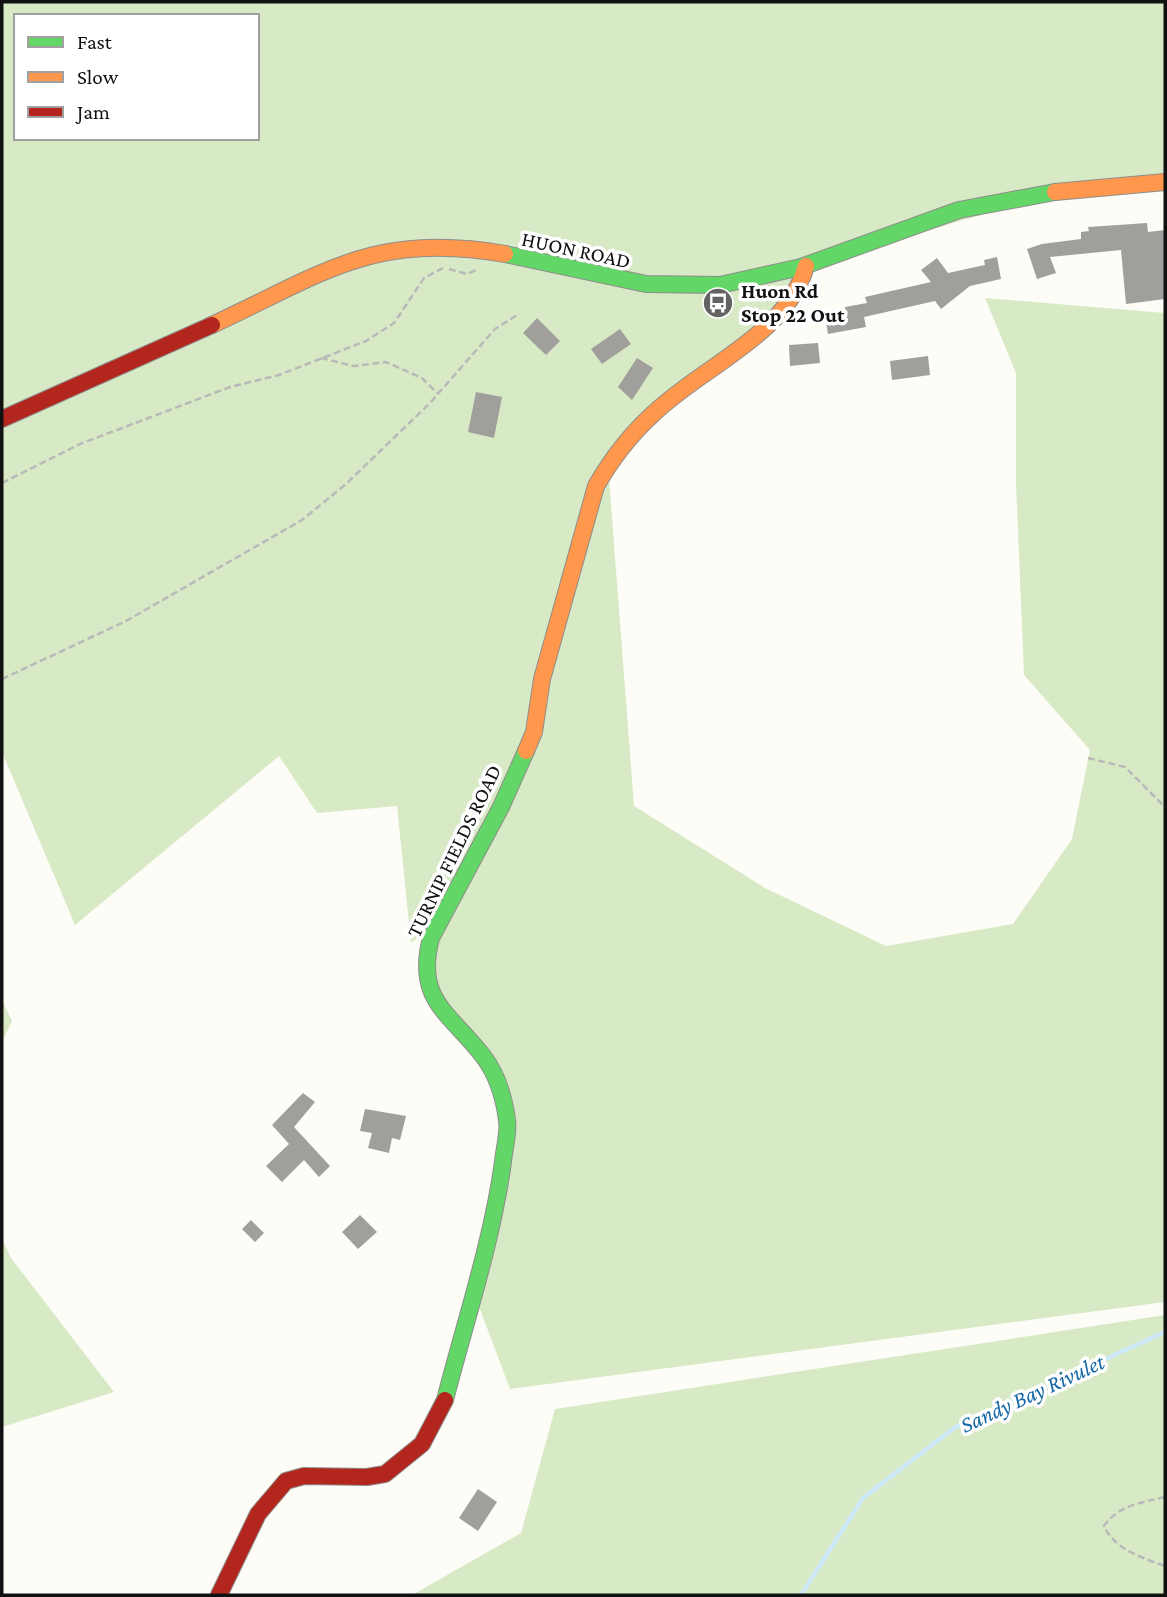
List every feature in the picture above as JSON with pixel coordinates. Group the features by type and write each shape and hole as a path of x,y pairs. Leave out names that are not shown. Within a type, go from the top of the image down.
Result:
{"street":[{"name":"HUON ROAD","path":"2,419 360,256 384,250 431,246 483,252 603,278 673,287 742,282 806,266 930,219 997,201 1046,192 1165,182"},
{"name":"TURNIP FIELDS ROAD","path":"219,1595 258,1514 286,1481 304,1476 367,1477 386,1474 422,1444 443,1408 499,1189 508,1123 500,1086 489,1067 463,1032 440,1010 427,984 425,962 431,938 501,807 534,732 542,679 596,486 608,465 653,413 767,325 800,288 806,266"}],"path":[{"path":"2,483 80,444 230,387 279,375 366,341 394,323 424,278 442,268 467,274 474,272 481,265 483,252"},
{"path":"2,679 126,621 302,520 346,484 438,394 495,329 517,315"},
{"path":"321,358 354,366 386,362 422,379 438,394"},
{"path":"1088,758 1125,767 1165,807"},
{"path":"1165,1497 1128,1505 1113,1513 1104,1526 1109,1539 1146,1560 1165,1566"}],"green space":[{"path":"2,2 1165,2 1165,182 1067,190 806,266 800,288 608,465 634,806 765,888 886,946 1013,924 1072,839 1090,750 1024,675 1016,483 1016,373 985,298 1165,313 1165,1302 510,1389 472,1288 507,1107 427,984 437,922 411,943 397,806 317,813 279,756 75,925 2,752"},
{"path":"2,1000 12,1021 2,1042"},
{"path":"2,1239 11,1258 114,1392 2,1427"},
{"path":"1165,1315 1165,1595 412,1595 521,1533 555,1409"}],"building":[{"path":"1147,223 1148,232 1165,230 1165,299 1126,304 1121,250 1050,257 1056,273 1037,279 1027,249 1042,244 1081,239 1081,232 1089,231 1088,227"},
{"path":"997,257 1001,279 970,286 941,309 935,301 864,317 866,327 828,334 825,316 846,313 845,307 867,303 865,297 931,282 921,270 937,258 948,273 985,265 984,260"},
{"path":"537,318 560,341 546,355 523,333"},
{"path":"620,329 631,344 602,364 591,349"},
{"path":"818,343 820,363 790,366 789,345"},
{"path":"928,356 930,375 892,380 890,361"},
{"path":"637,358 653,368 632,400 618,387"},
{"path":"476,392 502,397 494,438 468,432"},
{"path":"303,1093 315,1102 294,1127 330,1166 319,1177 304,1160 282,1182 266,1166 289,1144 272,1125"},
{"path":"365,1109 406,1116 400,1140 392,1138 389,1153 368,1148 372,1133 360,1131"},
{"path":"360,1215 377,1232 358,1249 342,1232"},
{"path":"251,1220 264,1233 255,1242 242,1229"},
{"path":"478,1489 497,1502 478,1531 459,1518"}],"waterway":[{"name":"Sandy Bay Rivulet","path":"801,1595 863,1498 954,1428 1165,1332"}],"traffic: fast":[{"path":"505,254 646,284 720,285 801,267 959,210 1055,192"},
{"path":"445,1400 492,1222 507,1125 506,1111 496,1078 483,1056 438,1004 431,991 427,959 431,938 501,807 526,751"}],"traffic: slow":[{"path":"1055,192 1165,182"},
{"path":"212,325 320,274 352,261 385,253 420,248 460,248 505,254"},
{"path":"526,751 534,732 542,679 596,486 622,448 653,414 762,331 781,312 796,290 806,266"}],"traffic: jam":[{"path":"2,419 212,325"},
{"path":"219,1595 258,1514 286,1481 304,1476 367,1477 385,1474 422,1444 445,1400"}],"place":[{"name":"Huon Rd Stop 22 Out","path":"718,303"}]}
